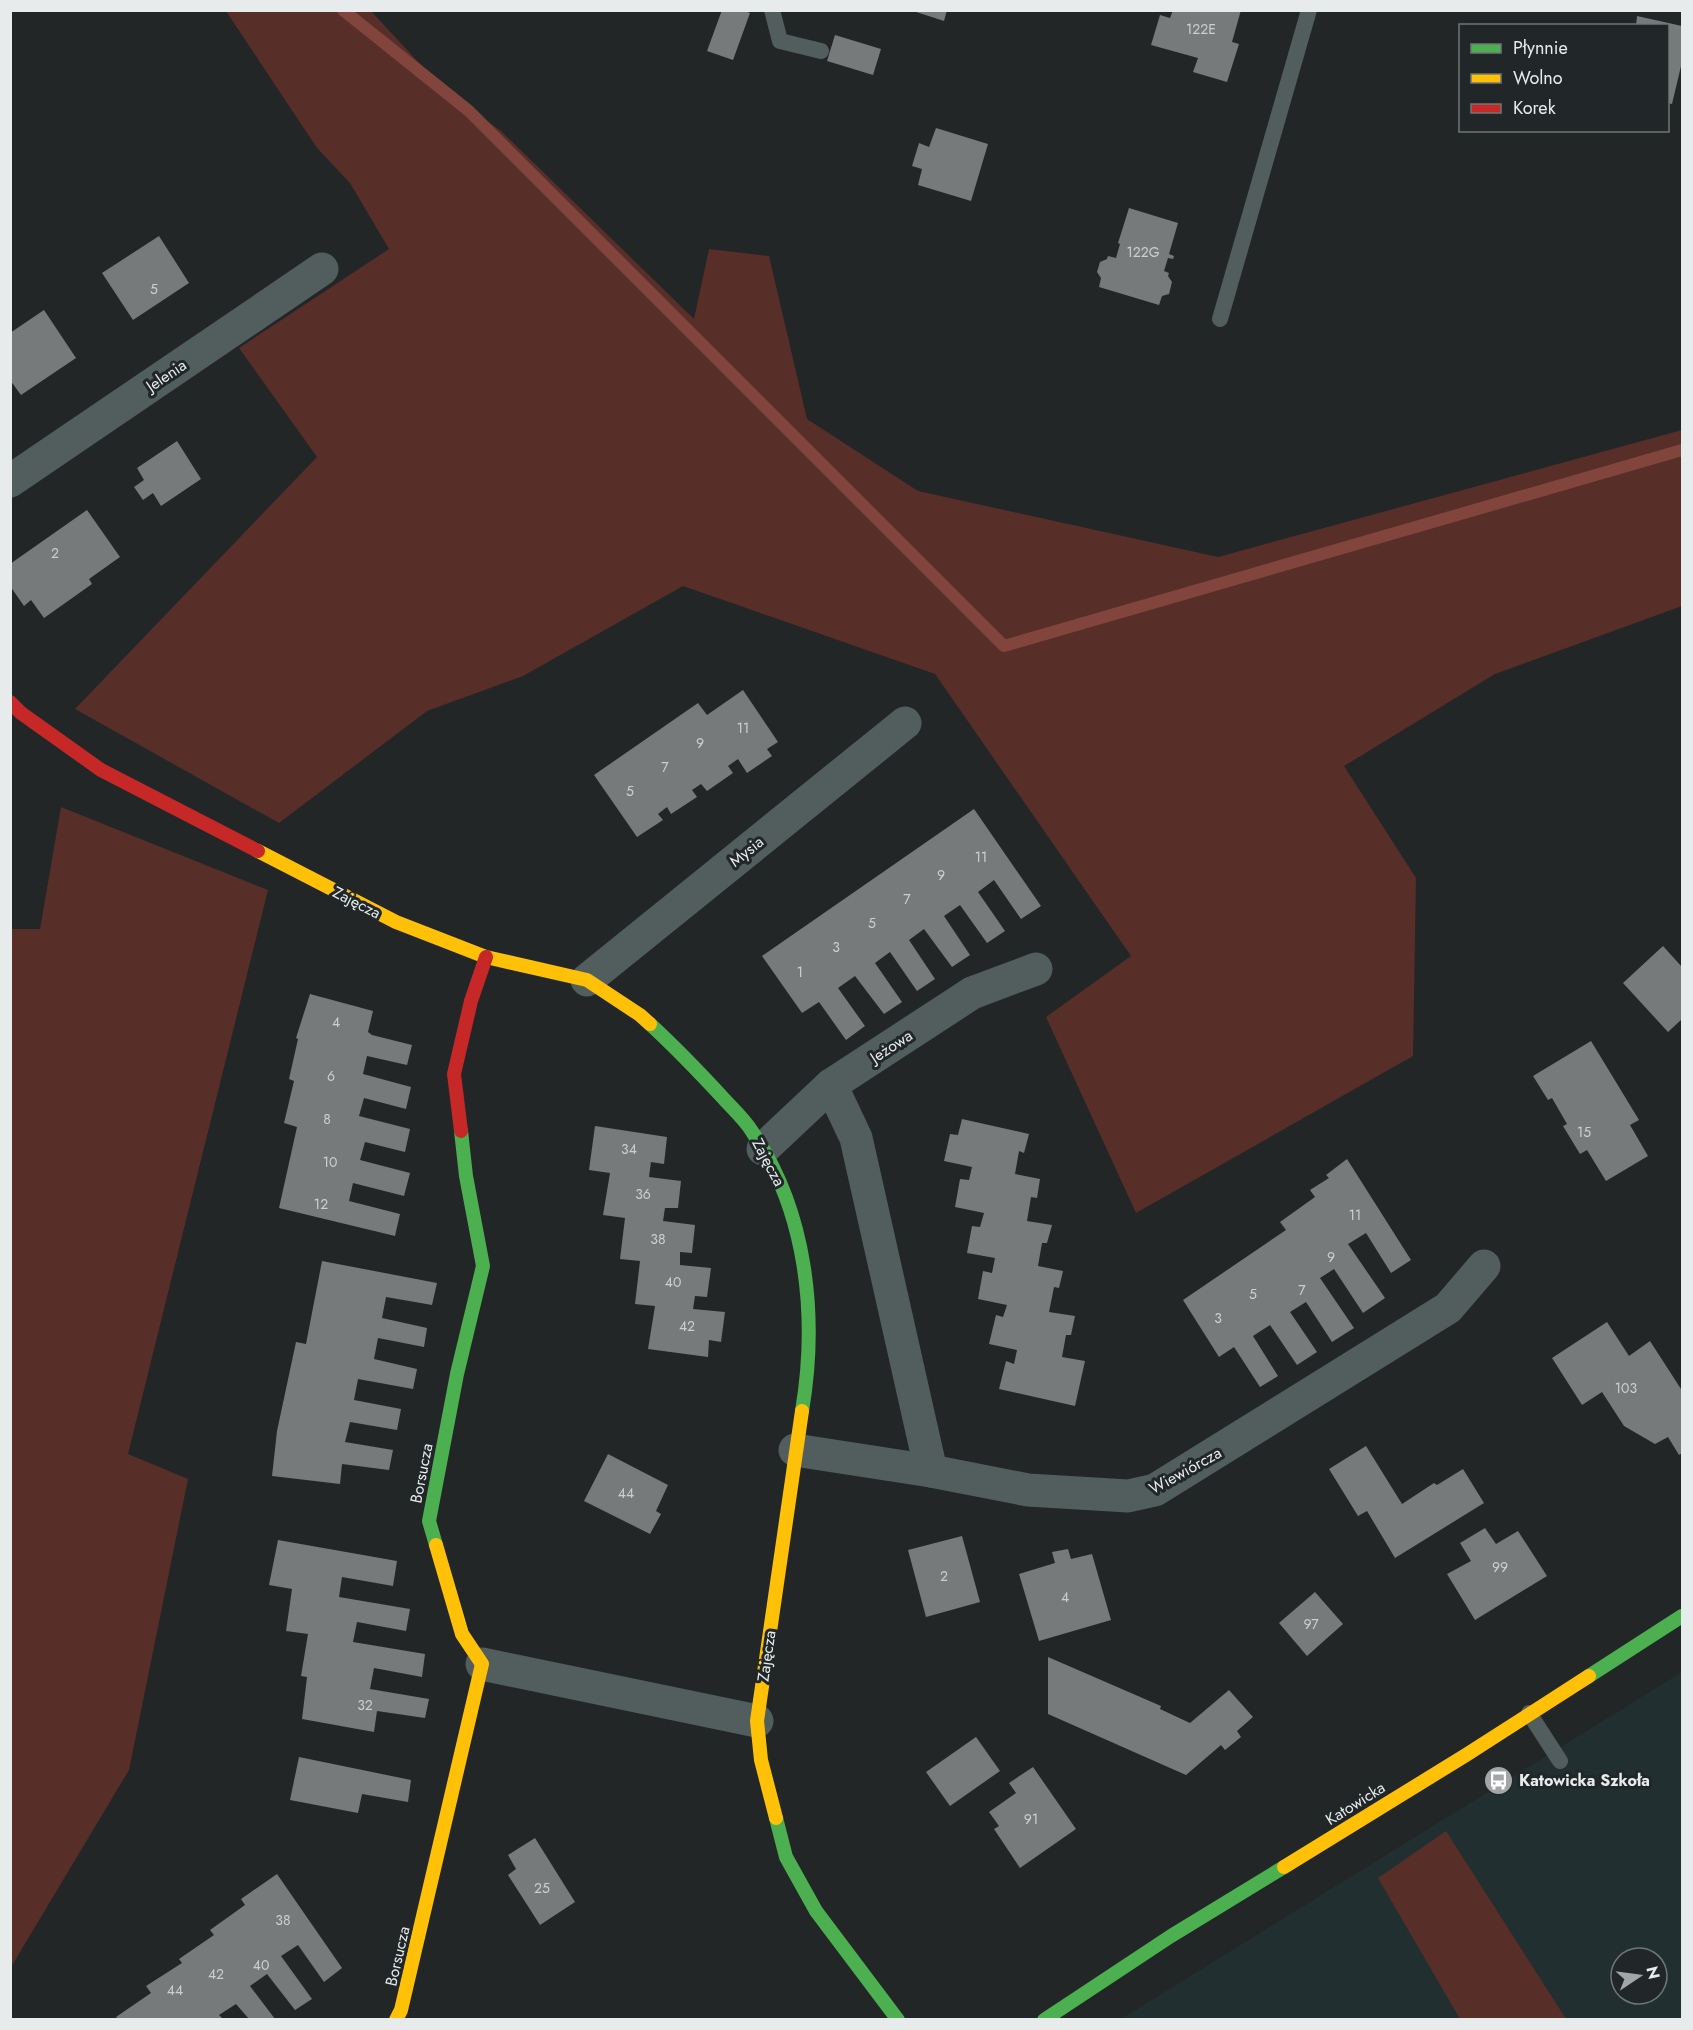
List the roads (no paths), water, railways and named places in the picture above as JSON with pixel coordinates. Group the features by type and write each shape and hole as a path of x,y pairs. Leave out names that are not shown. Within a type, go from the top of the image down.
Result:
{"street":[{"name":"Jelenia","path":"10,480 322,269"},
{"name":"Zajęcza","path":"10,702 21,713 100,770 396,922 486,957 587,980 640,1015 689,1060 751,1130 782,1185 792,1214 804,1267 809,1337 808,1373 757,1721 761,1760 786,1857 816,1911 898,2019"},
{"name":"Mysia","path":"587,980 905,723"},
{"name":"Borsucza","path":"396,2019 401,2010 482,1664 462,1634 429,1521 457,1374 483,1266 466,1176 454,1074 471,1001 486,957"},
{"name":"Jeżowa","path":"763,1149 831,1085 972,993 1036,969"},
{"path":"831,1085 856,1138 931,1471"},
{"name":"Wiewiórcza","path":"795,1450 931,1471 1028,1490 1128,1496 1155,1491 1448,1308 1484,1266"},
{"name":"Katowicka","path":"1044,2019 1162,1942 1683,1616"},
{"path":"482,1664 757,1721"}],"lane":[{"path":"772,10 780,41 821,51"},
{"path":"1220,318 1309,10"},
{"path":"1529,1713 1560,1761"}],"waterway":[{"path":"343,10 469,111 1004,646 1682,450"}],"place":[{"name":"Katowicka Szkoła","path":"1498,1780"}]}
